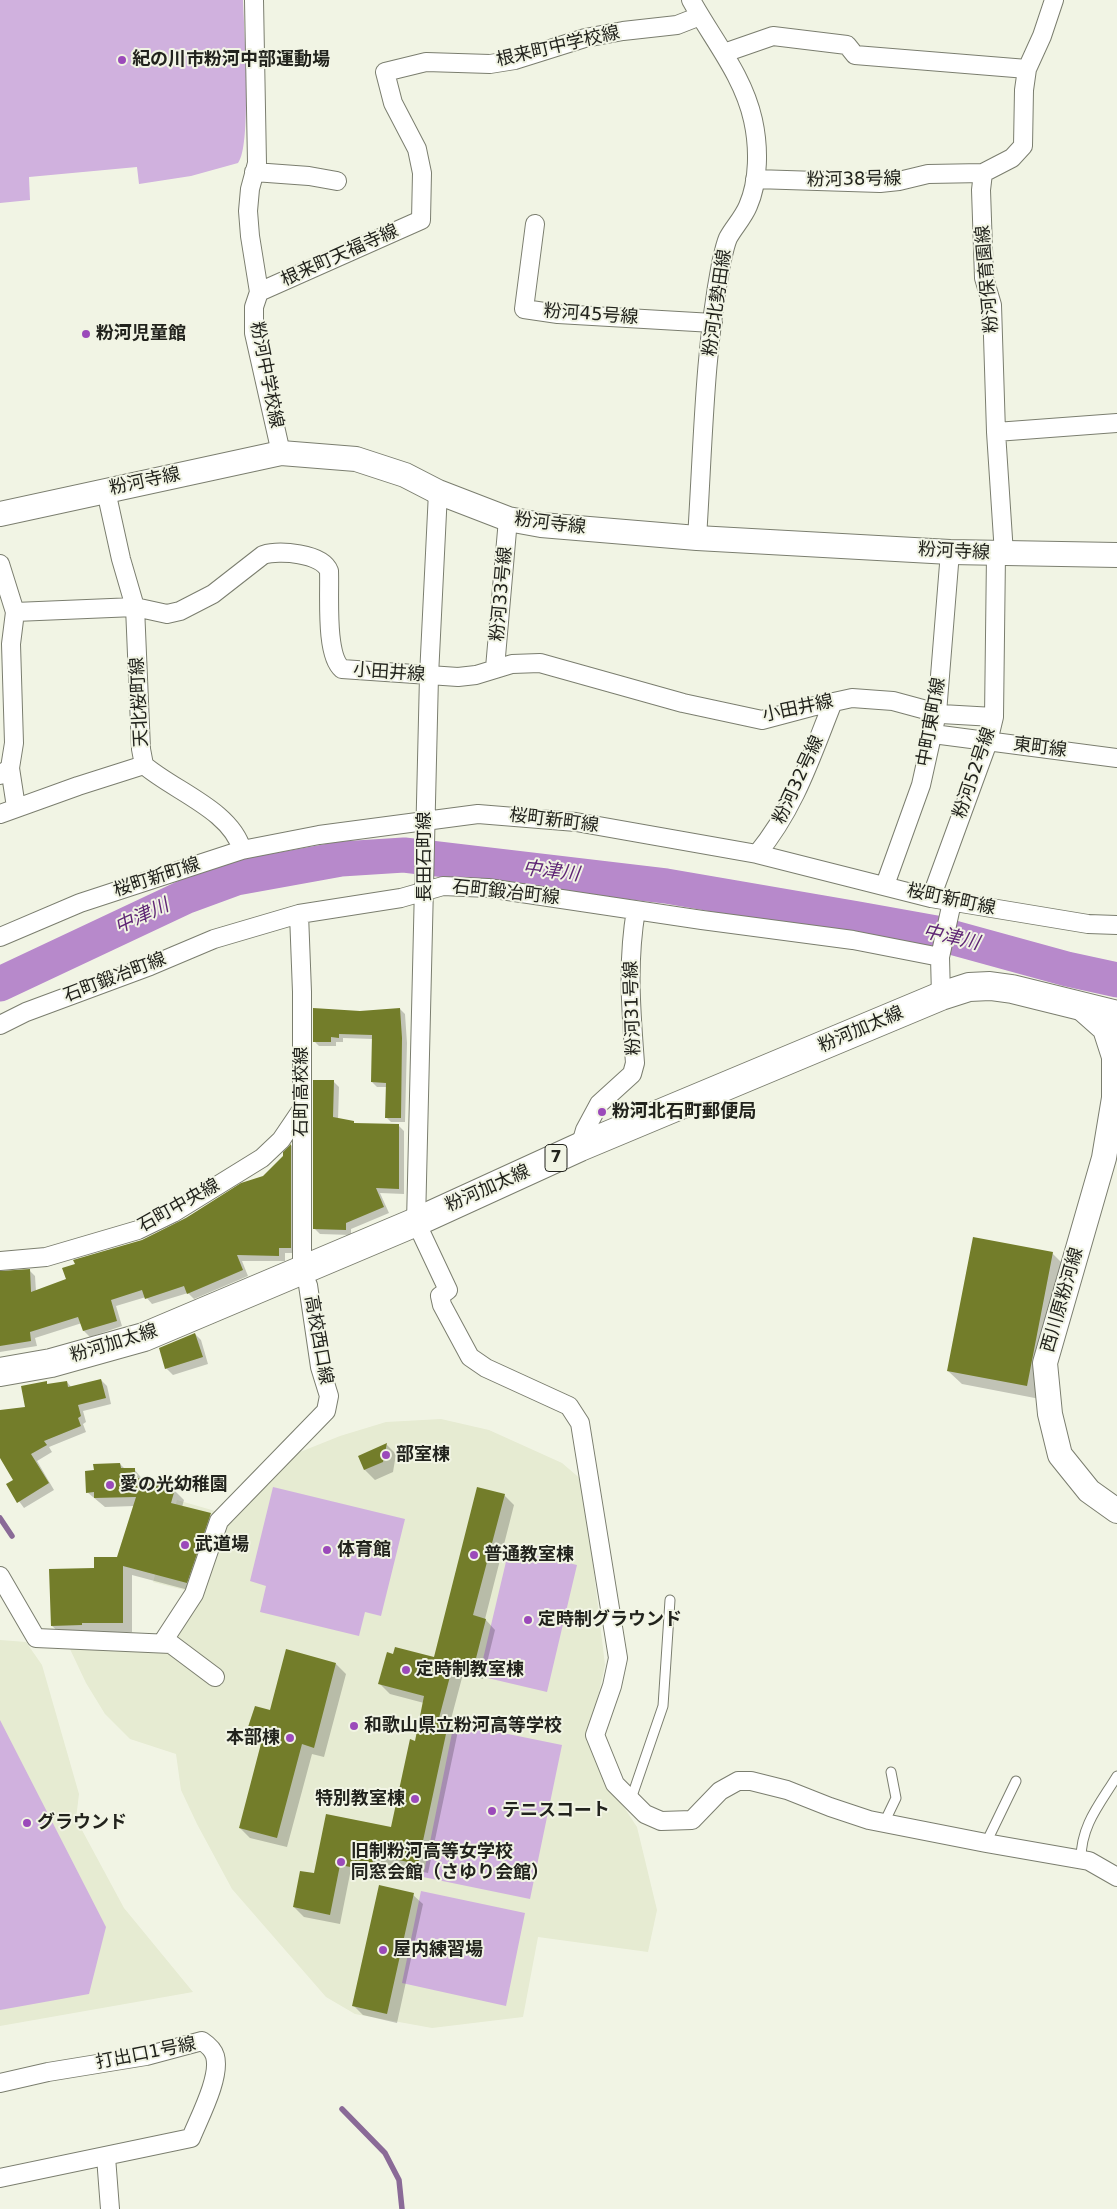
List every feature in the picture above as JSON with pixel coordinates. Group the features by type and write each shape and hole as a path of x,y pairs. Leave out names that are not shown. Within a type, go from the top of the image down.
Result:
{"main road":[{"name":"粉河寺線","path":"0,514 281,453 356,459 404,475 438,492 508,519 541,525 697,538 950,552 1117,555"},
{"name":"粉河加太線","path":"0,1372 51,1363 144,1337 305,1277 416,1222 580,1147 942,996 969,987 990,986 1012,989 1117,1015"},
{"name":"西川原粉河線","path":"1079,1006 1105,1029 1114,1057 1115,1094 1104,1158 1045,1363 1050,1414 1060,1455 1089,1491 1117,1511"}],"street":[{"name":"粉河中学校線","path":"254,0 257,163 250,189 248,211 259,292 254,307 254,333 281,453"},
{"name":"粉河北勢田線","path":"691,0 737,74 753,121 757,151 755,179 749,205 728,239 722,263 713,323 697,538"},
{"path":"983,173 1012,158 1023,146 1024,90 1027,69 1042,36 1054,0"},
{"name":"根来町中学校線","path":"421,220 422,173 417,149 393,103 385,72 426,62 490,64 516,60 585,38 623,31 677,25 700,16"},
{"path":"724,52 772,36 847,45 855,55 1027,69"},
{"path":"254,172 309,176 337,181"},
{"name":"粉河38号線","path":"755,179 880,183 899,182 928,174 983,173"},
{"name":"粉河保育園線","path":"983,173 981,190 984,278 992,305 1000,554"},
{"name":"根来町天福寺線","path":"259,292 421,220"},
{"name":"粉河45号線","path":"534,224 524,308 558,314 713,323"},
{"path":"996,432 1117,423"},
{"name":"天北桜町線","path":"8,810 144,765 141,749 135,607 121,559 106,491"},
{"name":"長田石町線","path":"416,1222 429,676 438,492"},
{"name":"粉河33号線","path":"495,668 508,519"},
{"name":"小田井線","path":"15,612 135,607 168,614 180,611 213,594 263,555 272,552 291,553 321,561 327,565 329,571 331,644 336,664 342,669 429,676 476,675 512,664 540,662 683,703 762,720 852,698 893,701 939,713 994,717"},
{"name":"中町東町線","path":"885,885 918,794 939,713 950,552"},
{"name":"粉河52号線","path":"931,898 988,742 994,717 1000,554"},
{"path":"0,564 15,612 11,644 14,743 5,771 8,810"},
{"name":"粉河32号線","path":"757,854 776,831 789,809 833,702"},
{"name":"東町線","path":"933,734 1117,758"},
{"path":"144,765 160,779 184,792 229,825 238,838 242,850"},
{"name":"桜町新町線","path":"0,937 80,903 242,850 319,835 425,828 478,814 526,816 576,822 757,854 885,885 931,898 951,908 1088,924 1117,925"},
{"name":"石町鍛冶町線","path":"0,1025 26,1012 150,966 214,939 299,914 401,898 425,885 488,888 853,940 940,957"},
{"path":"942,996 940,957 951,908"},
{"name":"粉河31号線","path":"580,1147 585,1130 599,1104 632,1074 635,1063 629,976 631,942 636,910"},
{"name":"石町高校線","path":"299,914 302,992 305,1277"},
{"name":"石町中央線","path":"0,1261 46,1257 138,1230 173,1213 262,1158 281,1140 302,1109"},
{"path":"416,1222 448,1290 440,1296 442,1305 470,1357 486,1368 569,1406 580,1423 618,1658 612,1686 595,1735 615,1784 645,1814 656,1820 692,1820 720,1790 738,1781 751,1781 787,1790 830,1808 884,1823 986,1844 1089,1861 1117,1877"},
{"name":"高校西口線","path":"162,1643 194,1594 219,1521 326,1411 329,1396 320,1367 305,1277"},
{"path":"0,1576 36,1638 171,1644 215,1677"},
{"name":"打出口1号線","path":"0,2083 48,2072 146,2056 202,2042 209,2045 215,2054 216,2065 213,2081 191,2138 0,2178"},
{"path":"106,2157 110,2209"}],"lane":[{"path":"631,1799 663,1706 670,1600"},
{"path":"884,1823 896,1798 891,1772"},
{"path":"1081,1859 1081,1841 1090,1820 1117,1776"},
{"path":"986,1844 1016,1781"}],"shaded area":[{"name":"紀の川市粉河中部運動場","path":"0,0 243,0 246,112 245,135 238,163 191,176 139,184 137,167 29,177 30,200 0,203"},
{"name":"和歌山県立粉河高等学校","path":"441,1419 489,1430 562,1463 583,1481 605,1665 589,1738 610,1786 637,1827 657,1910 648,1952 538,1937 523,2017 432,2028 355,2014 326,1997 232,1889 181,1790 176,1754 130,1739 105,1714 86,1683 69,1647 156,1636 171,1616 188,1591 153,1582 177,1500 229,1515 290,1456 340,1436 386,1422"},
{"name":"体育館","path":"273,1487 405,1519 381,1616 365,1612 359,1636 260,1612 266,1586 250,1581"},
{"name":"定時制グラウンド","path":"509,1549 577,1565 547,1692 479,1676"},
{"path":"0,1640 26,1642 42,1665 79,1794 76,1819 124,1908 193,1992 0,2026"},
{"name":"グラウンド","path":"0,1720 106,1927 89,1994 0,2010"},
{"name":"テニスコート","path":"454,1723 562,1745 530,1899 423,1877"},
{"path":"421,1891 525,1913 506,2006 402,1983"}],"building":[{"path":"313,1008 360,1011 400,1008 402,1038 401,1118 385,1118 386,1083 371,1082 372,1035 339,1034 339,1038 331,1037 331,1042 313,1042"},
{"path":"313,1080 334,1080 333,1117 354,1121 354,1123 399,1124 399,1189 376,1188 384,1207 346,1223 346,1230 313,1229"},
{"path":"291,1144 291,1248 279,1248 279,1256 237,1255 243,1270 187,1294 184,1286 145,1299 142,1290 111,1300 117,1321 83,1331 78,1317 30,1332 31,1341 0,1346 0,1271 30,1269 31,1292 66,1279 62,1268 75,1264 73,1260 142,1240 186,1218 241,1183 263,1176 283,1156 283,1152"},
{"path":"973,1237 1053,1252 1027,1386 947,1371"},
{"path":"195,1333 203,1357 165,1369 159,1348"},
{"path":"101,1379 106,1398 78,1405 81,1416 78,1418 81,1426 44,1441 47,1445 31,1454 49,1483 17,1503 6,1484 13,1480 0,1458 0,1410 25,1407 21,1386 47,1381 47,1384 67,1381 68,1387"},
{"path":"387,1443 383,1462 364,1470 358,1456"},
{"path":"120,1463 121,1468 135,1468 135,1477 175,1489 171,1503 211,1513 187,1583 123,1566 123,1623 82,1623 82,1625 51,1626 49,1569 94,1568 94,1557 117,1557 136,1497 94,1498 94,1492 86,1493 85,1471 94,1470 93,1464"},
{"path":"477,1487 505,1494 473,1615 486,1619 473,1670 453,1665 439,1718 449,1720 418,1864 374,1855 371,1871 340,1865 330,1915 293,1907 300,1871 314,1873 326,1814 391,1827 410,1739 415,1741 424,1696 378,1684 387,1652 393,1654 395,1647 434,1657"},
{"name":"本部棟","path":"286,1649 336,1663 314,1748 302,1744 277,1838 239,1828 264,1732 248,1727 255,1706 270,1710"},
{"name":"屋内練習場","path":"379,1885 414,1893 387,2014 352,2006"}],"waterway":[{"name":"中津川","path":"0,984 187,896 236,878 341,859 404,855 666,886 858,919 936,933 1067,969 1117,980"},
{"path":"0,1518 12,1536"},
{"path":"342,2109 385,2153 399,2180 402,2209"}],"place":[{"name":"紀の川市粉河中部運動場","path":"122,60"},
{"name":"粉河児童館","path":"86,334"},
{"name":"粉河北石町郵便局","path":"602,1112"},
{"name":"部室棟","path":"386,1455"},
{"name":"愛の光幼稚園","path":"110,1485"},
{"name":"武道場","path":"185,1545"},
{"name":"体育館","path":"327,1550"},
{"name":"普通教室棟","path":"474,1555"},
{"name":"定時制グラウンド","path":"528,1620"},
{"name":"定時制教室棟","path":"406,1670"},
{"name":"和歌山県立粉河高等学校","path":"354,1726"},
{"name":"本部棟","path":"290,1738"},
{"name":"特別教室棟","path":"415,1799"},
{"name":"テニスコート","path":"492,1811"},
{"name":"グラウンド","path":"27,1823"},
{"name":"旧制粉河高等女学校 同窓会館（さゆり会館）","path":"341,1862"},
{"name":"屋内練習場","path":"383,1950"}]}
